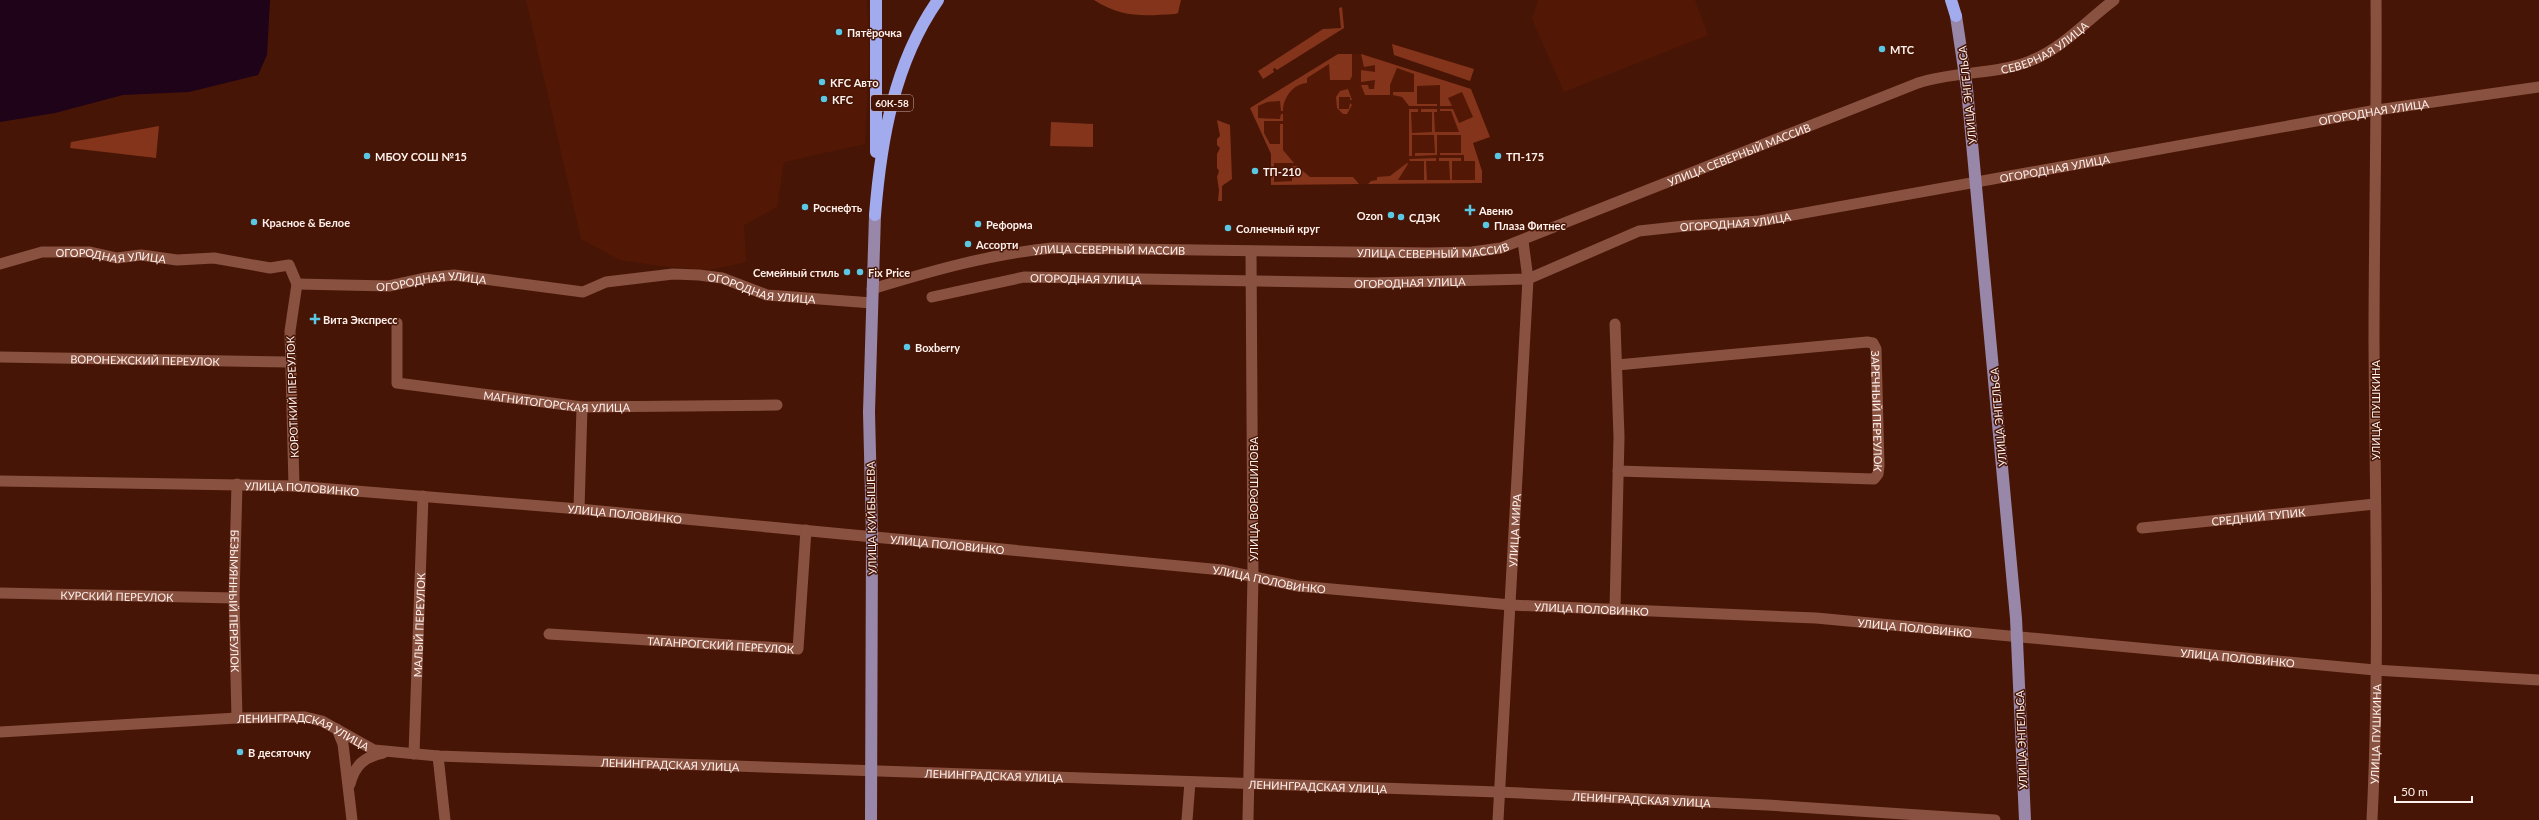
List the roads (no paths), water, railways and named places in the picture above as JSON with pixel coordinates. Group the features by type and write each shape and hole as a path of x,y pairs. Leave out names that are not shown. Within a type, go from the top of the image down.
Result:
{"highway":[{"path":"875,215 876,0"},
{"name":"60К-58","path":"875,215 879,167 893,100 903,69 938,0"},
{"path":"1951,0 1956,16"}],"main road":[{"name":"УЛИЦА ЭНГЕЛЬСА","path":"1956,16 1965,73 1976,182 2017,637 2025,820"},
{"name":"УЛИЦА КУЙБЫШЕВА","path":"871,820 872,536 869,412 875,215"}],"street":[{"name":"СЕВЕРНАЯ УЛИЦА","path":"1965,73 2012,66 2030,61 2064,42 2114,0"},
{"name":"УЛИЦА ПУШКИНА","path":"2372,820 2375,670 2374,272 2377,110 2376,0"},
{"name":"УЛИЦА СЕВЕРНЫЙ МАССИВ","path":"872,289 936,270 1020,251 1088,247 1251,251 1472,252 1501,248 1523,241 1918,83 1965,73"},
{"name":"ОГОРОДНАЯ УЛИЦА","path":"932,297 1024,276 1371,283 1528,279 1639,231 1684,226 1760,221 2377,110 2539,87"},
{"name":"УЛИЦА МИРА","path":"1498,820 1498,792 1511,604 1528,279 1523,241"},
{"name":"УЛИЦА ВОРОШИЛОВА","path":"1248,820 1253,576 1251,251"},
{"name":"ОГОРОДНАЯ УЛИЦА","path":"0,264 42,252 90,252 117,258 141,255 177,260 214,258 270,268 289,265 298,284 389,286 426,278 454,276 583,292 606,282 672,274 700,275 722,278 767,295 872,303"},
{"name":"КОРОТКИЙ ПЕРЕУЛОК","path":"294,486 289,362 290,331 298,284"},
{"name":"МАГНИТОГОРСКАЯ УЛИЦА","path":"397,323 397,382 582,407 777,405"},
{"path":"1615,324 1618,471 1615,609"},
{"name":"ЗАРЕЧНЫЙ ПЕРЕУЛОК","path":"1617,365 1866,342 1873,343 1876,349 1879,466 1878,474 1874,479 1618,471"},
{"name":"ВОРОНЕЖСКИЙ ПЕРЕУЛОК","path":"0,357 289,362"},
{"path":"579,509 582,407"},
{"name":"УЛИЦА ПОЛОВИНКО","path":"0,481 294,486 423,496 872,536 1222,570 1298,586 1511,604 1816,618 2375,670 2539,680"},
{"name":"БЕЗЫМЯННЫЙ ПЕРЕУЛОК","path":"237,484 234,598 237,718"},
{"name":"МАЛЫЙ ПЕРЕУЛОК","path":"414,754 423,496"},
{"name":"СРЕДНИЙ ТУПИК","path":"2142,528 2375,504"},
{"name":"ТАГАНРОГСКИЙ ПЕРЕУЛОК","path":"549,634 798,649 806,530"},
{"name":"КУРСКИЙ ПЕРЕУЛОК","path":"0,593 234,598"},
{"name":"ЛЕНИНГРАДСКАЯ УЛИЦА","path":"0,732 237,718 305,717 322,721 335,727 360,743 387,752 438,756 1498,792 1767,804 1995,820"},
{"path":"335,727 343,744 352,820"},
{"path":"349,798 350,783 359,763 370,756 387,752"},
{"path":"438,756 445,820"},
{"path":"1187,820 1190,782"}],"place":[{"name":"Пятёрочка","path":"839,32"},
{"name":"МТС","path":"1882,49"},
{"name":"KFC Авто","path":"822,82"},
{"name":"KFC","path":"824,99"},
{"name":"МБОУ СОШ №15","path":"367,156"},
{"name":"ТП-175","path":"1498,156"},
{"name":"ТП-210","path":"1255,171"},
{"name":"Роснефть","path":"805,207"},
{"name":"Авеню","path":"1470,210"},
{"name":"Ozon","path":"1391,215"},
{"name":"СДЭК","path":"1401,217"},
{"name":"Красное & Белое","path":"254,222"},
{"name":"Реформа","path":"978,224"},
{"name":"Плаза Фитнес","path":"1486,225"},
{"name":"Солнечный круг","path":"1228,228"},
{"name":"Ассорти","path":"968,244"},
{"name":"Семейный стиль","path":"847,272"},
{"name":"Fix Price","path":"860,272"},
{"name":"Вита Экспресс","path":"315,319"},
{"name":"Boxberry","path":"907,347"},
{"name":"В десяточку","path":"240,752"}]}
